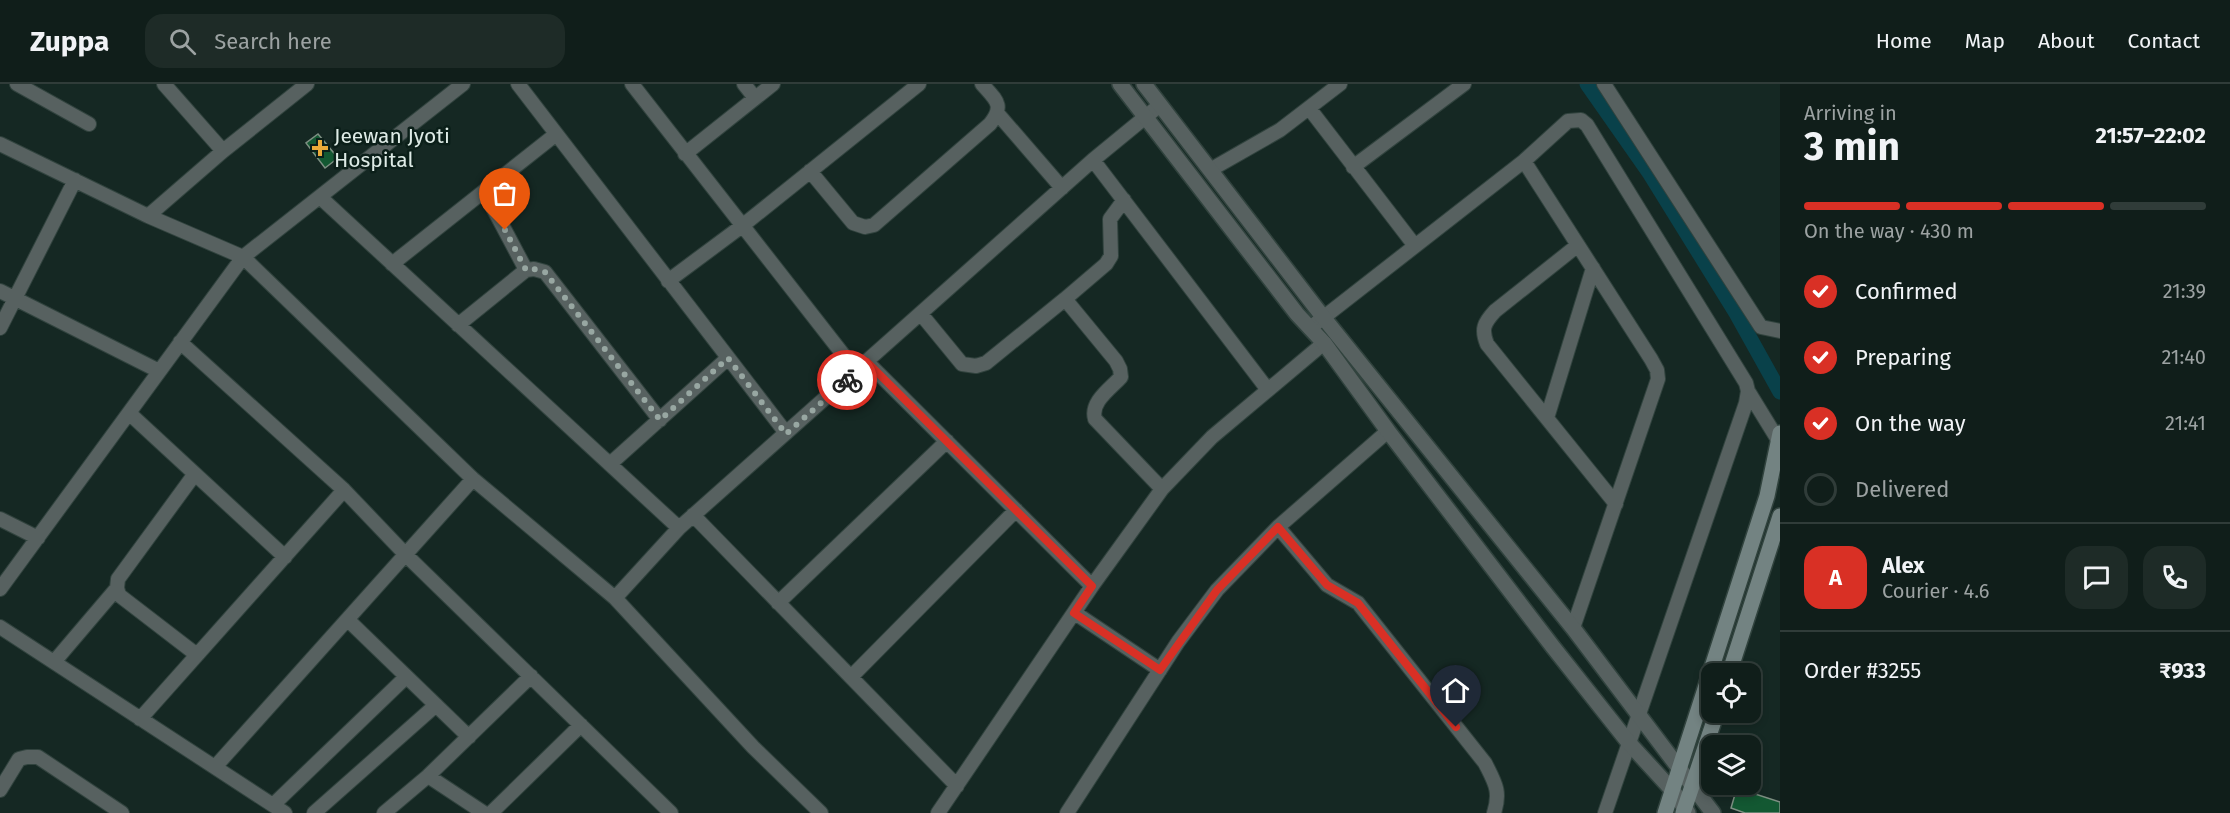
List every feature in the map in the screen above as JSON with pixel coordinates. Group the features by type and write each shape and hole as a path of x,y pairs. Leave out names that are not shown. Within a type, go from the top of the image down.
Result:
{"main road":[{"path":"1665,813 1767,496 1779,439"},
{"path":"1733,663 1780,516"},
{"path":"1685,812 1713,723"}],"street":[{"path":"17,84 89,124"},
{"path":"164,84 223,152"},
{"path":"148,216 305,84"},
{"path":"0,589 243,257 463,84"},
{"path":"518,84 786,434"},
{"path":"632,84 856,371"},
{"path":"744,84 755,98"},
{"path":"685,154 773,84"},
{"path":"668,281 742,226 919,84"},
{"path":"810,171 853,223 865,226 874,225 990,124 998,114 997,101 982,84"},
{"path":"1120,84 1324,343 1388,431 1629,743 1672,791 1685,812"},
{"path":"1210,170 1280,130 1340,84"},
{"path":"1353,167 1463,87 1464,84"},
{"path":"1604,84 1761,327 1780,331"},
{"path":"1151,86 1160,105 1323,317 1573,628 1713,813"},
{"path":"615,598 693,515 1093,160 1160,105"},
{"path":"1309,108 1414,246"},
{"path":"998,114 1062,188"},
{"path":"1310,328 1524,161 1568,121 1581,120 1587,125 1779,439"},
{"path":"392,264 555,135"},
{"path":"0,144 148,216 243,257 472,479 615,598 812,810"},
{"path":"1093,160 1268,390"},
{"path":"1524,161 1651,359 1658,379 1573,628"},
{"path":"0,328 75,180"},
{"path":"484,191 526,270"},
{"path":"320,197 679,528"},
{"path":"921,314 962,364 976,366 986,363 1106,264 1111,256 1110,219 1124,200"},
{"path":"1578,245 1495,311 1485,321 1482,332 1487,344 1616,504"},
{"path":"1547,418 1593,268"},
{"path":"458,325 526,270 534,269 545,272 660,420"},
{"path":"0,291 159,371"},
{"path":"1065,299 1120,369 1121,377 1096,404 1093,413 1095,419 1162,489"},
{"path":"180,342 344,490 406,555 671,813"},
{"path":"938,813 1092,586 1162,489 1212,437 1324,343"},
{"path":"610,464 728,358"},
{"path":"867,362 1092,586"},
{"path":"1605,813 1746,403 1748,390"},
{"path":"129,413 285,557"},
{"path":"1067,813 1160,670 1217,590 1278,527 1388,431"},
{"path":"778,603 947,441"},
{"path":"194,475 118,579 117,588 119,595 197,655"},
{"path":"215,767 472,479"},
{"path":"140,719 344,490"},
{"path":"851,677 1016,510"},
{"path":"693,515 957,786"},
{"path":"0,519 38,538"},
{"path":"1278,527 1327,585 1358,603 1485,763 1497,786 1498,799 1494,813"},
{"path":"54,662 117,588"},
{"path":"1074,613 1160,670"},
{"path":"348,620 469,737"},
{"path":"0,627 285,813"},
{"path":"384,813 428,776 531,676"},
{"path":"273,805 406,677"},
{"path":"314,813 436,705"},
{"path":"491,813 581,725"},
{"path":"1,786 19,759 38,757 117,812"},
{"path":"428,776 484,813"}],"building":[{"path":"318,134 338,158 325,168 306,143"},
{"path":"1735,795 1758,795 1780,802 1780,813 1745,813 1731,808"}],"waterway":[{"path":"1587,84 1650,174 1736,313 1780,392"}],"way so far":[{"path":"505,230 526,270 534,269 545,272 660,420 728,358 786,434 847,380"}],"place":[{"name":"Jeewan Jyoti Hospital","path":"320,148"}],"route":[{"path":"847,380 867,362 1092,586 1074,613 1160,670 1217,590 1278,527 1327,585 1358,603 1456,727"}]}
